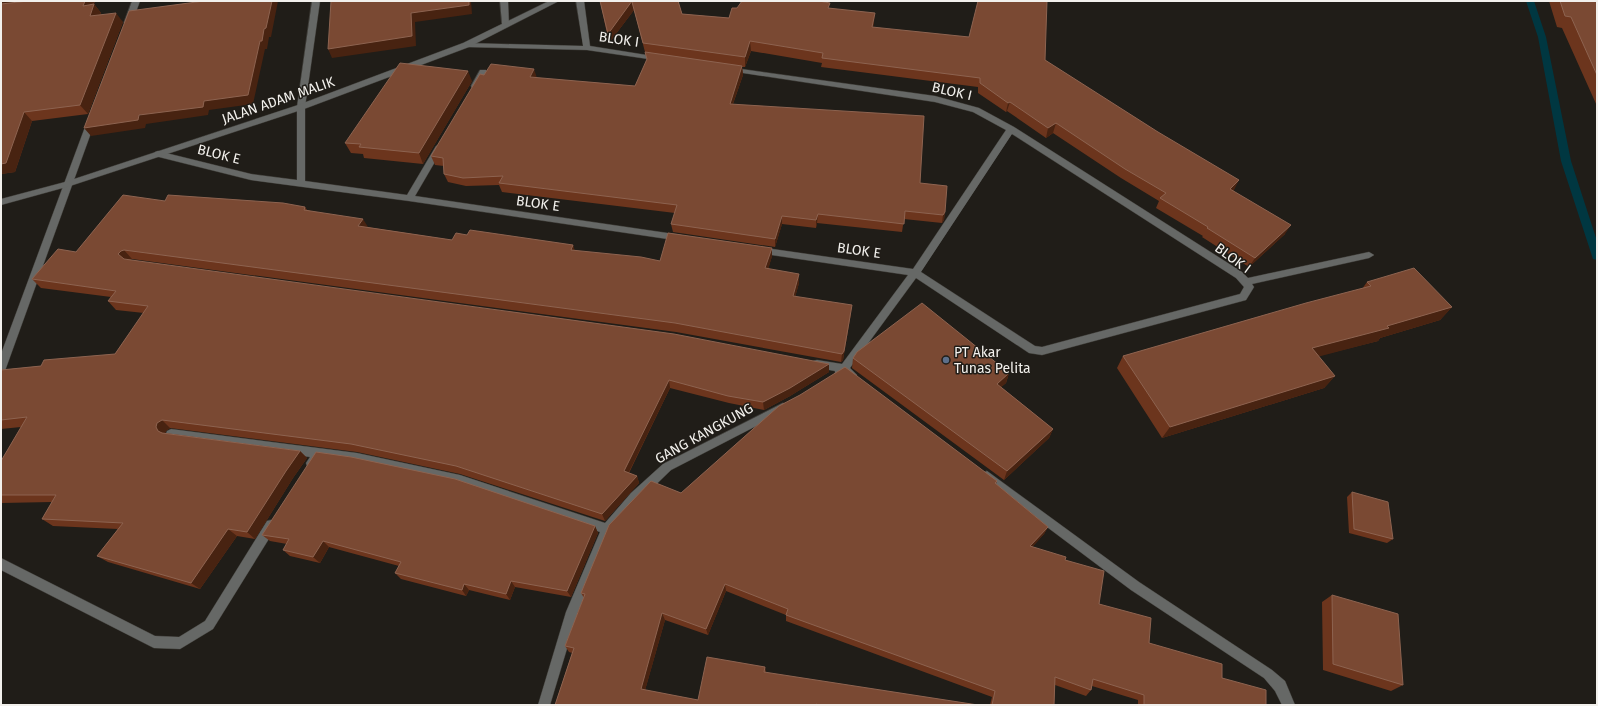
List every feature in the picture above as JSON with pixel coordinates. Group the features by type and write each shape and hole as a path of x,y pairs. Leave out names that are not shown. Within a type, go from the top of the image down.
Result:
{"street":[{"path":"125,30 136,1"},
{"path":"300,184 302,107 316,1"},
{"path":"504,1 506,24"},
{"name":"JALAN ADAM MALIK","path":"1,202 67,184 302,107 466,45 555,1"},
{"name":"BLOK I","path":"580,1 587,48"},
{"name":"BLOK I","path":"466,45 587,48 670,60"},
{"name":"BLOK I","path":"724,68 935,99 976,110 1011,129 1239,275 1249,287 1243,297 1042,351 1033,350 915,273"},
{"path":"471,92 483,72"},
{"path":"1,368 67,184 95,111"},
{"path":"832,377 844,370 915,273 1011,129"},
{"path":"409,198 444,138"},
{"name":"BLOK E","path":"158,154 251,177 409,198 694,240"},
{"name":"BLOK E","path":"749,248 915,273"},
{"path":"1246,282 1369,255"},
{"path":"806,362 844,370 863,383"},
{"name":"GANG KANGKUNG","path":"544,705 572,612 607,529 635,497 668,467 795,400"},
{"path":"172,434 357,458 460,480 607,529"},
{"path":"304,473 318,453"},
{"path":"980,472 1135,586 1268,674 1280,686 1289,705"},
{"path":"1,564 154,642 180,643 209,624 276,516"}],"building":[{"path":"28,1 85,1 83,6 94,4 90,16 116,13 80,105 24,112 6,163 1,164 1,4"},
{"path":"204,1 272,1 266,28 264,29 262,41 260,41 248,95 204,101 203,107 139,115 138,120 84,128 129,11"},
{"path":"331,1 469,1 469,5 411,13 412,36 328,49"},
{"path":"600,1 632,1 608,34"},
{"path":"678,1 682,14 729,18 732,8 737,8 742,1 819,1 830,3 828,8 875,13 872,27 969,37 978,1 1047,1 1045,60 1158,132 1239,180 1230,189 1291,225 1255,258 1160,198 1166,193 1125,169 1056,123 1048,128 1010,102 1008,103 980,83 980,78 822,58 823,53 750,41 745,57 643,43 632,2"},
{"path":"1560,1 1597,1 1597,75 1571,17 1565,16"},
{"path":"645,52 742,66 730,104 924,116 920,183 947,186 945,212 943,215 905,211 904,224 818,214 816,220 782,216 775,239 671,224 677,205 499,183 503,176 463,178 444,174 443,158 431,156 480,74 484,75 491,64 534,69 530,77 635,86 647,59"},
{"path":"400,63 468,71 419,153 359,147 361,144 345,143"},
{"path":"123,195 165,201 168,195 283,203 305,207 304,210 363,219 358,226 452,240 456,233 467,235 470,230 573,245 571,250 641,257 660,261 668,233 772,248 765,268 799,274 793,296 852,305 844,351 842,354 675,323 124,250 121,251 118,254 124,259 674,334 829,364 790,388 763,402 728,396 669,380 624,471 637,476 602,514 456,466 351,444 162,420 157,423 156,427 158,431 162,433 300,451 247,532 228,529 191,583 97,556 123,523 42,519 56,495 1,495 1,461 27,417 1,420 1,370 41,366 44,360 115,354 148,306 108,301 116,291 32,279 58,249 76,252"},
{"path":"1414,268 1452,307 1387,326 1389,328 1312,348 1335,376 1170,427 1123,356 1306,303 1371,286 1367,282"},
{"path":"922,303 1009,373 997,384 1053,429 1007,471 853,358 857,352"},
{"path":"845,367 997,481 995,483 1048,527 1030,546 1066,557 1065,560 1104,571 1099,604 1151,618 1149,643 1222,664 1222,678 1266,690 1266,705 1144,705 1144,695 1093,679 1091,690 1055,677 1054,705 992,705 995,691 786,615 788,609 725,584 706,629 662,613 641,689 698,700 707,657 765,667 764,672 978,705 555,705 574,648 565,646 585,594 581,593 609,525 651,481 681,493 779,406 800,395"},
{"path":"316,452 351,457 455,479 595,526 567,591 511,581 506,594 464,584 462,590 395,573 401,562 323,541 313,557 283,550 289,539 262,535"},
{"path":"1352,492 1388,502 1393,539 1354,529"},
{"path":"1332,595 1398,614 1403,685 1333,664"}],"waterway":[{"path":"1530,1 1542,37 1566,161 1597,256"}],"place":[{"name":"PT Akar Tunas Pelita","path":"946,360"}]}
